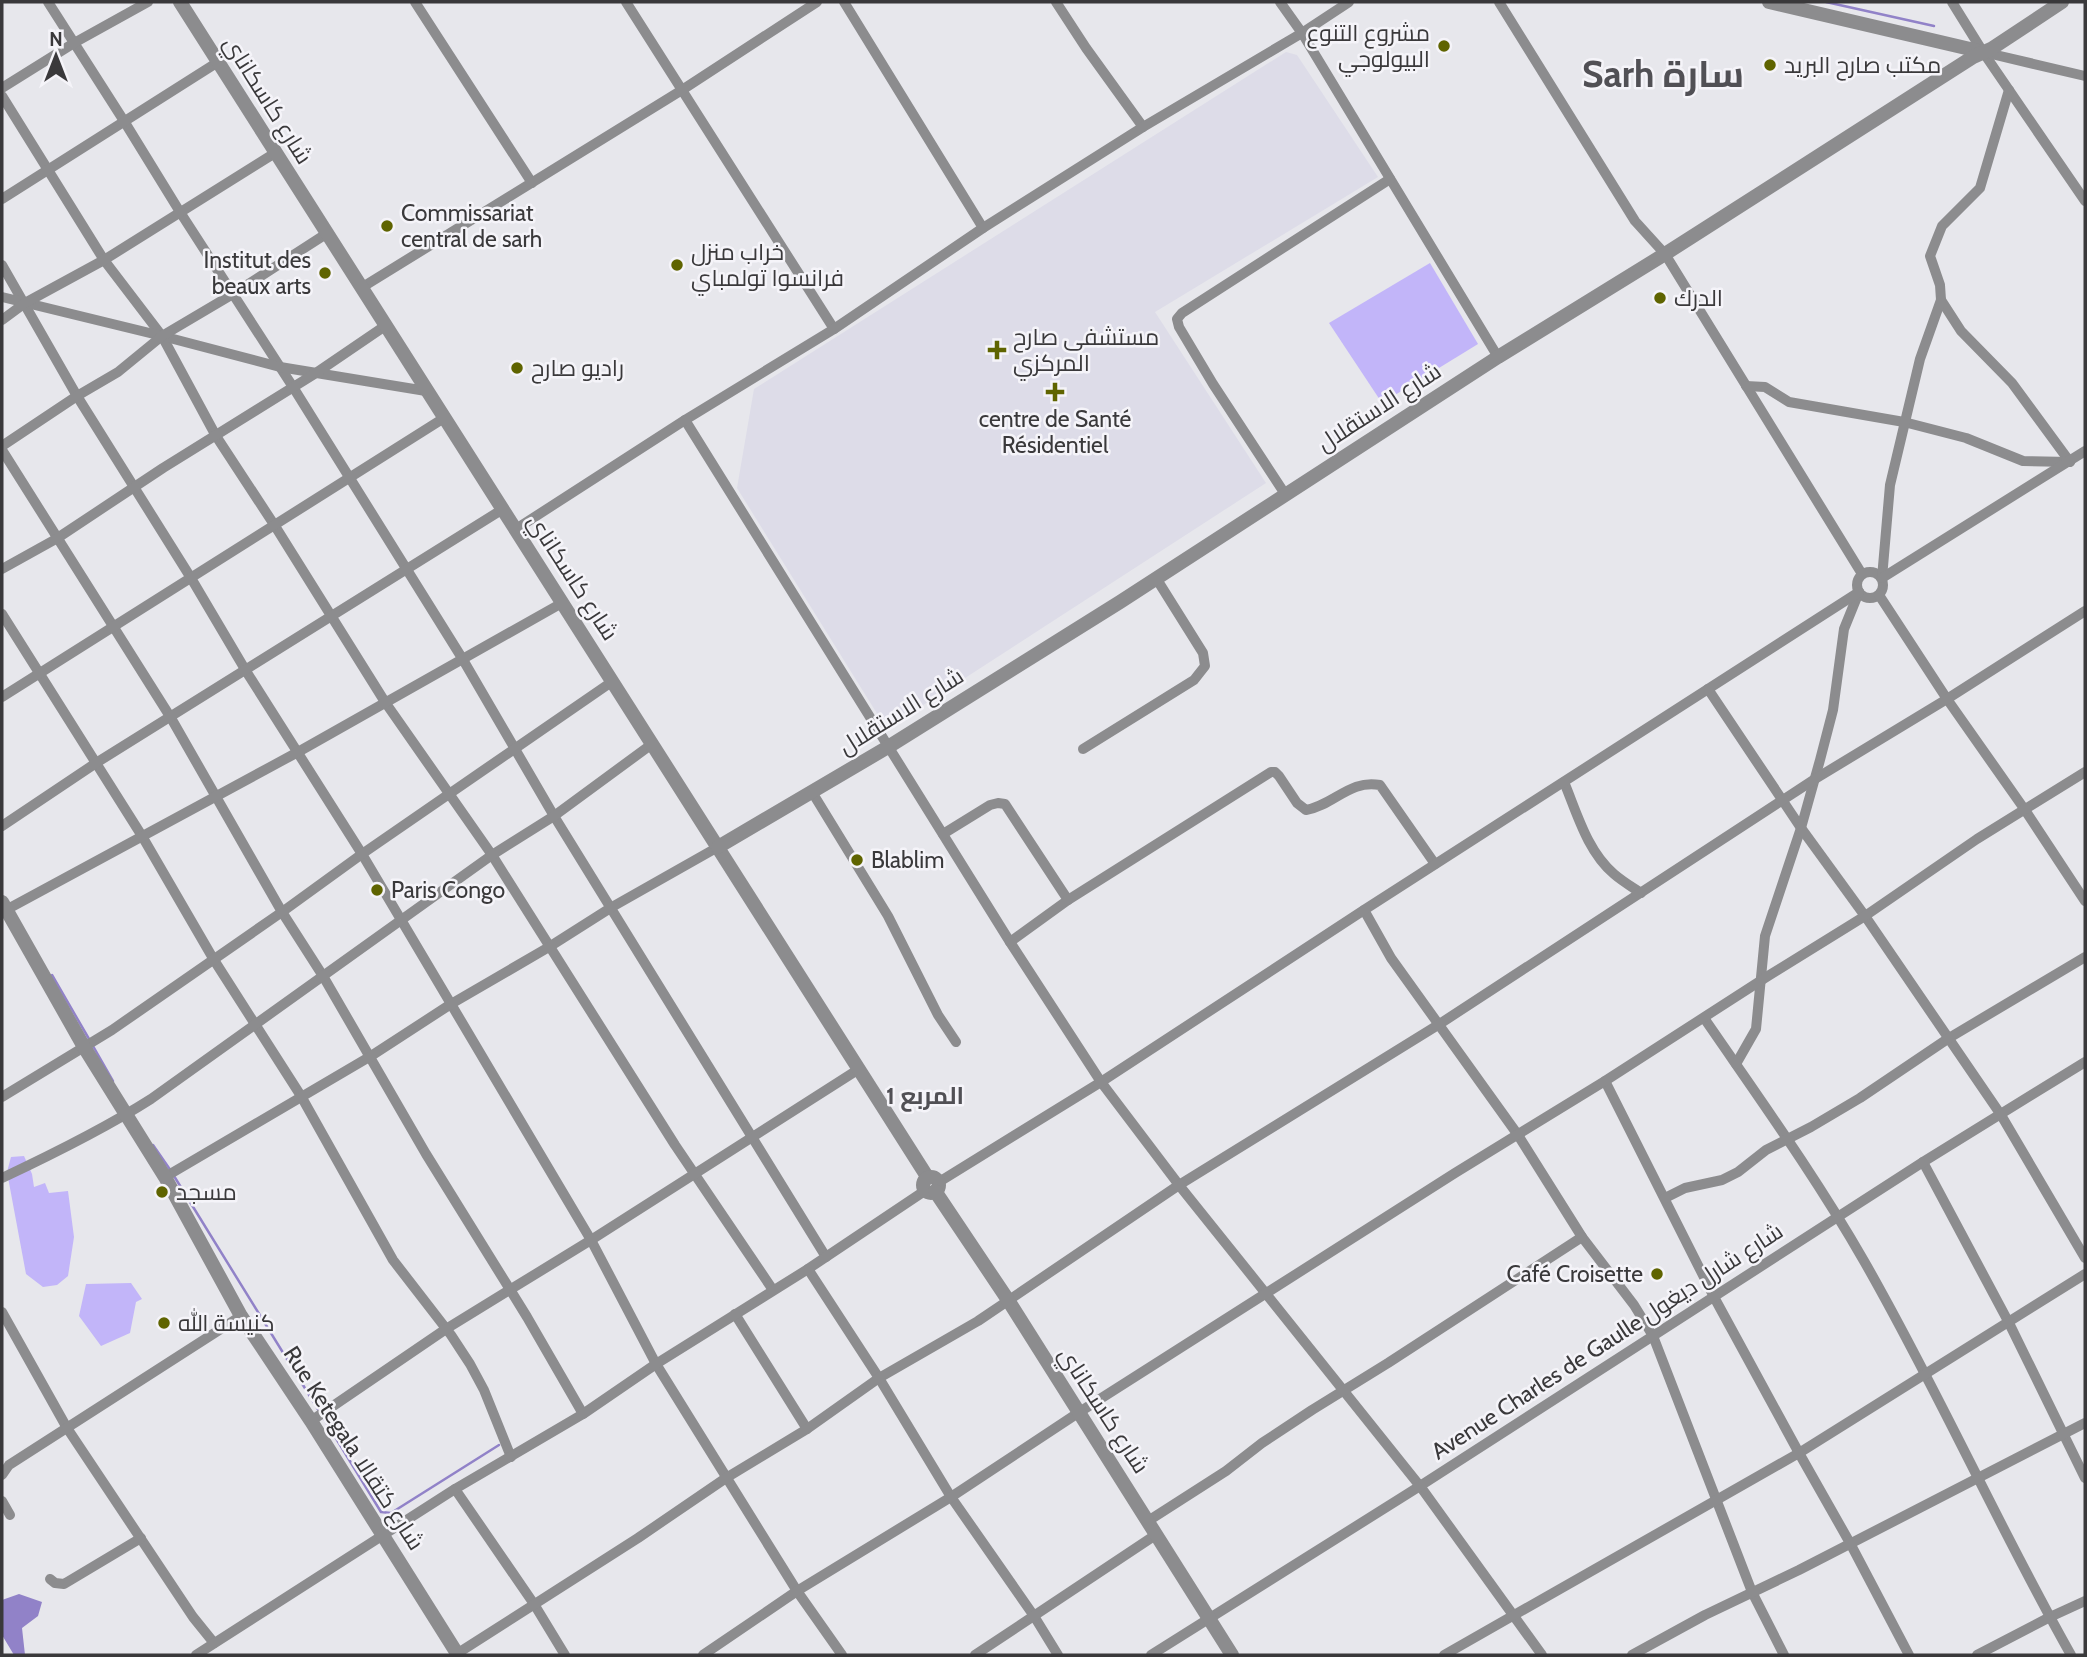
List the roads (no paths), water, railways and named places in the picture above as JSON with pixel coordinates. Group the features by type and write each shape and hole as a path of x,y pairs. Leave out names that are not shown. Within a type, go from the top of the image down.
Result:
{"street":[{"path":"48,2 462,658 554,816 826,1257"},
{"path":"2,88 74,43 148,2"},
{"path":"415,2 532,183"},
{"path":"626,2 834,330"},
{"path":"361,288 682,90 817,2"},
{"path":"844,2 982,228"},
{"path":"1056,2 1143,127"},
{"path":"1280,2 1302,33 1498,357"},
{"path":"516,529 834,330 982,228 1349,2"},
{"path":"1499,2 1635,221 1665,254 1863,573"},
{"path":"1769,2 2085,76"},
{"path":"1952,2 2085,201"},
{"name":"شارع الاستقلال","path":"718,847 888,747 1498,357 2062,2"},
{"name":"شارع كاسكاناي","path":"185,4 218,62 326,234 1232,1655"},
{"path":"2,199 218,62"},
{"path":"1859,592 1868,598 1879,595 1884,587 1882,578 1890,485 1920,359 1941,300 1940,285 1930,256 1942,226 1980,188 2009,90"},
{"path":"2,96 104,260 162,336 216,436 385,702 492,855 695,1174 773,1290"},
{"path":"2,320 25,303 104,260 275,153"},
{"path":"1285,494 1213,384 1179,327 1177,319 1182,313 1390,179"},
{"path":"326,234 162,336 118,372 77,396 2,448 56,539 171,718 282,912 324,976 426,1154 583,1414"},
{"path":"2,265 77,396 362,854 591,1240 656,1364 839,1655"},
{"path":"2,297 280,367 426,391"},
{"path":"1941,300 1961,331 2080,458"},
{"path":"2,569 56,539 385,326"},
{"path":"1746,386 1765,387 1789,402 1904,422 1966,438 2023,461 2080,458"},
{"path":"2,697 444,418"},
{"path":"685,421 1010,942 1101,1082 1179,1185 1420,1486 1542,1655"},
{"path":"1882,578 2080,458"},
{"path":"2,826 96,764 503,509"},
{"path":"1736,1064 1756,1029 1765,936 1815,779 1833,710 1844,629 1859,592 1857,584 1863,573 1871,571 1882,578"},
{"path":"1083,749 1194,680 1205,666 1203,653 1156,578"},
{"path":"197,1655 455,1489 583,1414 656,1364 808,1269 932,1185 1101,1082 1859,592"},
{"path":"1879,595 2085,901"},
{"path":"3,908 298,752 562,603"},
{"path":"457,1655 726,1478 807,1429 878,1378 978,1321 1179,1185 1438,1025 1815,779 2085,611"},
{"path":"2,614 142,836 214,960 301,1096 393,1260 470,1364 484,1390 511,1457"},
{"path":"2,1097 112,1030 613,681"},
{"path":"1708,689 1801,828 1865,916 2001,1115 2085,1258"},
{"path":"2,1178 126,1114 198,1067 254,1023 492,855 554,816 652,744"},
{"path":"1010,942 1068,900 1271,772 1279,776 1297,803 1306,810 1318,808 1352,788 1369,782 1380,785 1435,864"},
{"path":"703,1655 797,1591 951,1497 1078,1413 1605,1082 1759,981 1865,916 1977,839 2085,772"},
{"path":"1564,782 1587,839 1598,857 1613,873 1641,893"},
{"path":"812,792 888,916 938,1015 956,1042"},
{"path":"943,834 990,805 1005,804 1068,900"},
{"path":"165,1177 371,1056 611,907 718,847"},
{"name":"Rue Ketegala شارع كتقالا","path":"3,908 84,1047 165,1177 241,1316 312,1421 457,1655"},
{"path":"1364,910 1391,958 1518,1135 1582,1237 1634,1305 1653,1336 1752,1592 1783,1655"},
{"path":"1665,1198 1685,1188 1722,1180 1738,1172 1766,1150 1860,1098 1949,1038 2085,957"},
{"path":"1704,1018 1838,1218 1926,1374 1976,1478 2071,1655"},
{"name":"Avenue Charles de Gaulle شارع شارل ديغول","path":"1151,1655 1420,1486 1923,1162 2085,1062"},
{"path":"312,1421 446,1329 859,1069"},
{"path":"1605,1082 1714,1297 1909,1655"},
{"path":"1923,1162 2009,1322 2085,1478"},
{"path":"1148,1521 1226,1471 1262,1443 1582,1237"},
{"path":"808,1269 951,1497 1058,1655"},
{"path":"1444,1655 1798,1453 2085,1274"},
{"path":"2,1312 67,1428 193,1617 214,1643"},
{"path":"735,1314 807,1429"},
{"path":"2,1475 9,1465 241,1316"},
{"path":"1632,1655 1705,1615 2085,1423"},
{"path":"455,1489 534,1604 565,1655"},
{"path":"2,1501 10,1515"},
{"path":"975,1655 1157,1534"},
{"path":"50,1579 64,1584 141,1538"},
{"path":"1977,1655 2085,1601"}],"waterway":[{"path":"1826,2 1934,26"},
{"path":"52,975 89,1039"},
{"path":"93,1046 113,1081"},
{"path":"153,1145 171,1171"},
{"path":"174,1176 319,1411"},
{"path":"323,1417 381,1512 391,1513 499,1445"}],"place":[{"name":"مشروع التنوع البيولوجي","path":"1444,46"},
{"name":"مكتب صارح البريد","path":"1770,65"},
{"name":"Commissariat central de sarh","path":"387,226"},
{"name":"خراب منزل فرانسوا تولمباي","path":"677,265"},
{"name":"Institut des beaux arts","path":"325,273"},
{"name":"الدرك","path":"1660,298"},
{"name":"مستشفى صارح المركزي","path":"997,350"},
{"name":"راديو صارح","path":"517,368"},
{"name":"centre de Santé Résidentiel","path":"1055,392"},
{"name":"Blablim","path":"857,860"},
{"name":"Paris Congo","path":"377,890"},
{"name":"مسجد","path":"162,1192"},
{"name":"Café Croisette","path":"1657,1274"},
{"name":"كنيسة الله","path":"164,1323"}],"district":[{"name":"Sarh سارة","path":"1663,73"},
{"name":"المربع 1","path":"925,1095"}]}
